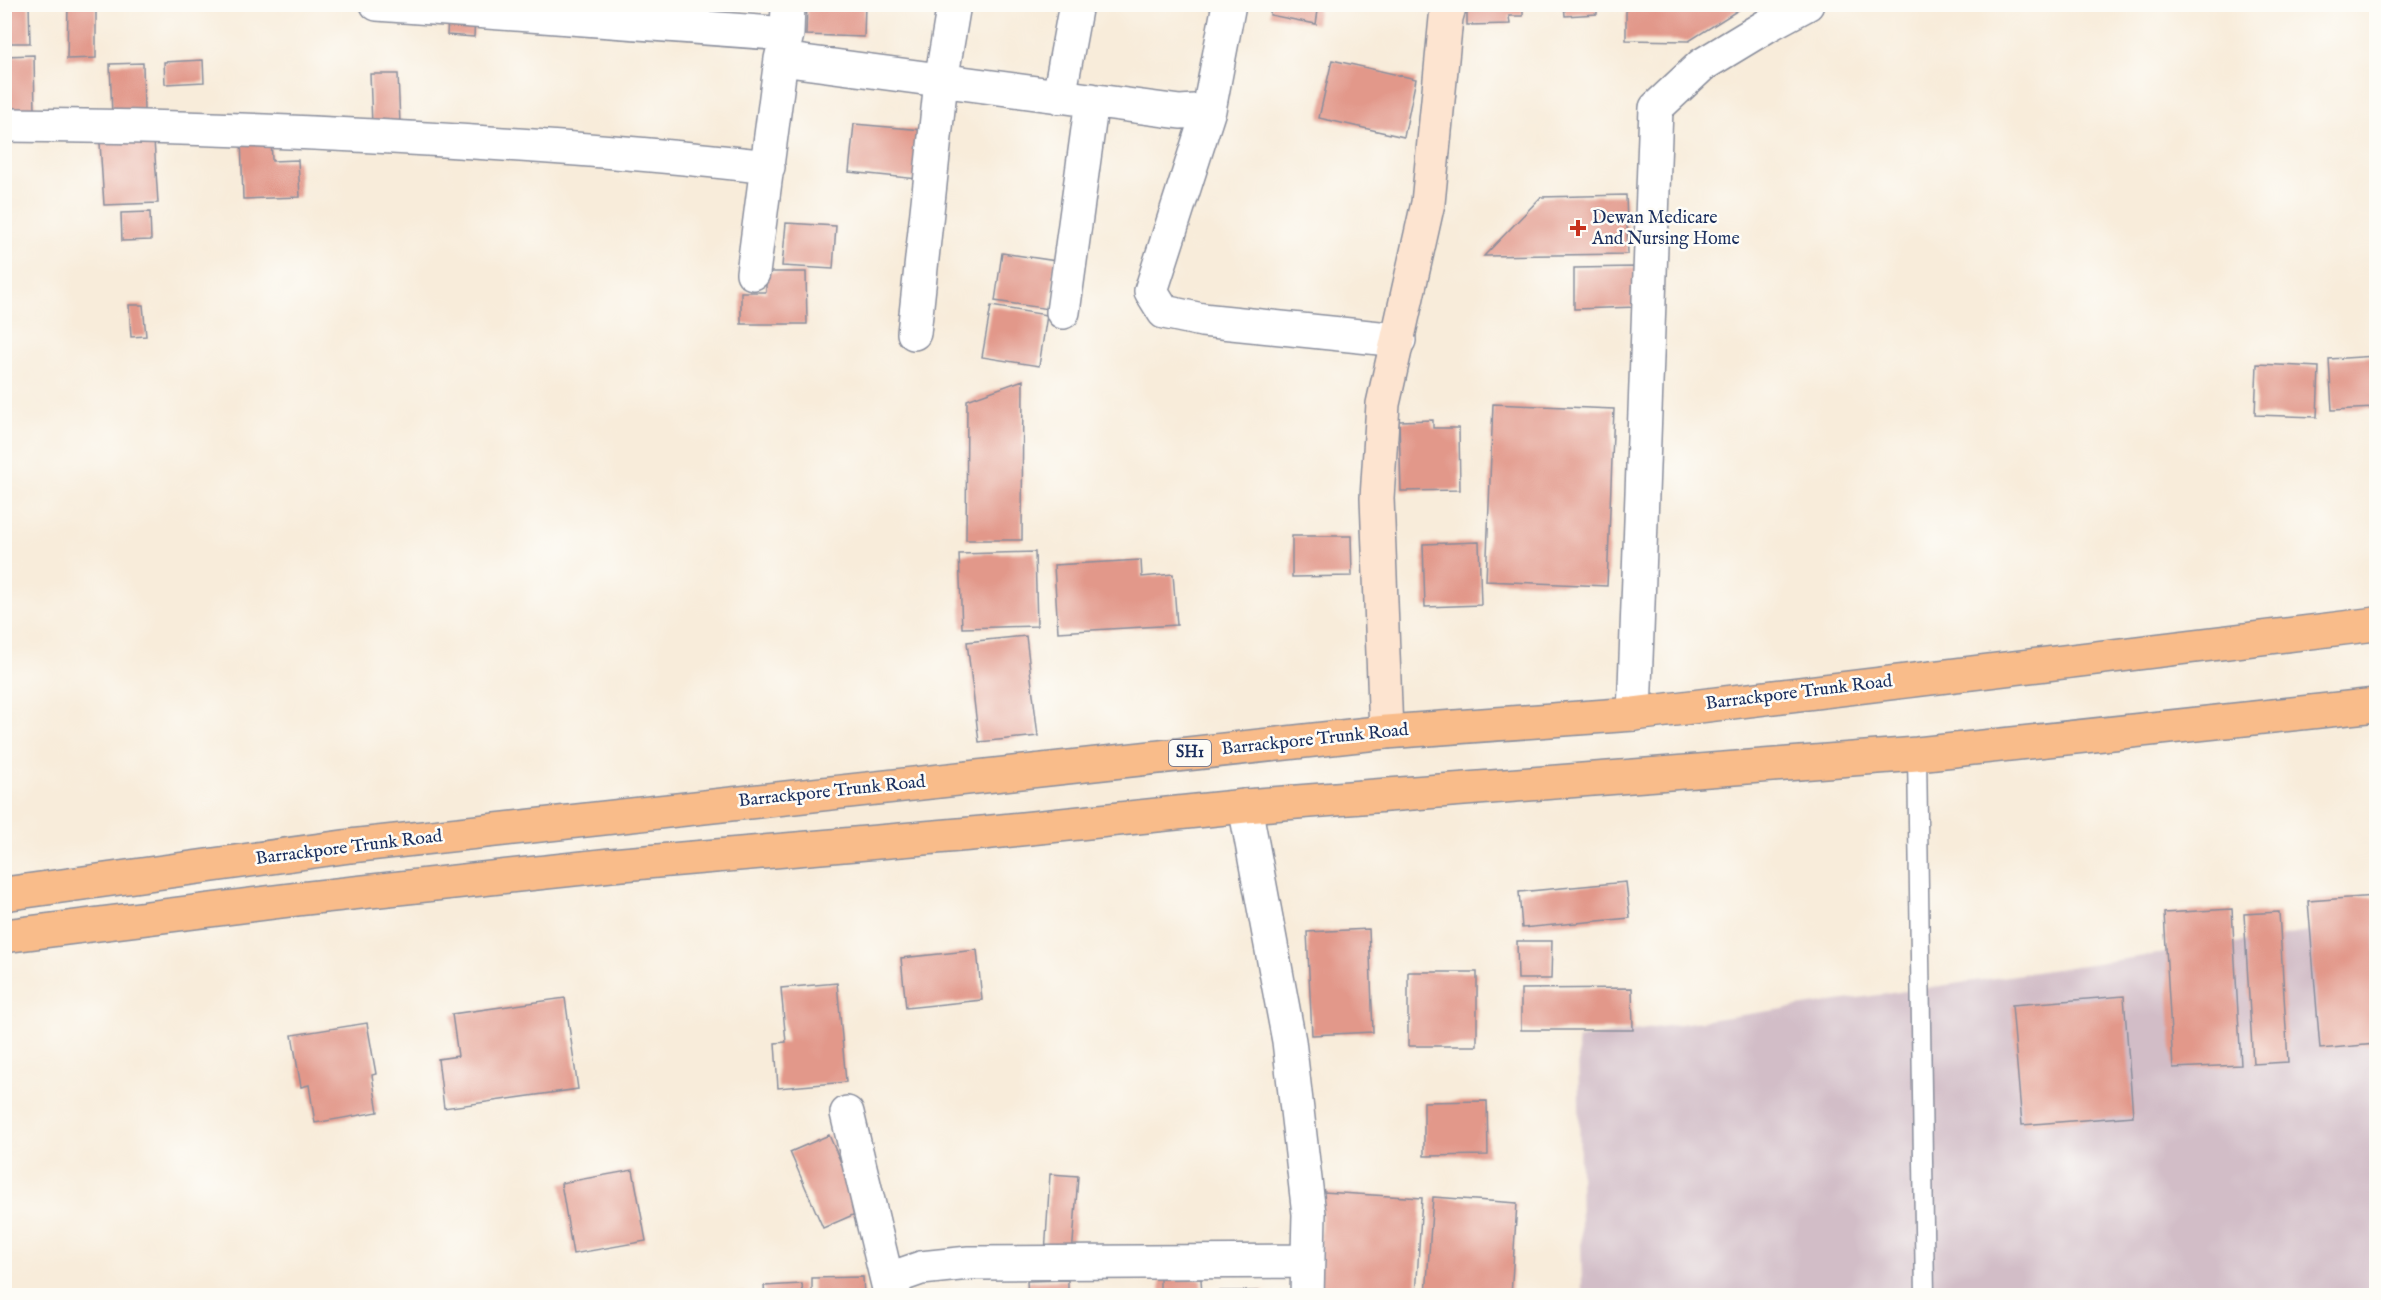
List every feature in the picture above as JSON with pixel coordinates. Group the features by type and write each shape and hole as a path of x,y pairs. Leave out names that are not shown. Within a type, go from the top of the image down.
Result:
{"main road":[{"name":"Barrackpore Trunk Road","path":"4,894 350,846 1386,732 1634,714 2376,624"},
{"path":"4,936 286,901 599,866 785,848 982,833 1245,806 1917,754 2376,705"}],"street":[{"path":"377,4 785,32 941,81 1180,112 1209,110"},
{"path":"914,333 941,81 954,4"},
{"path":"1059,97 1076,4"},
{"path":"1229,4 1209,110 1151,291 1164,312 1202,320 1399,340"},
{"path":"1386,732 1377,498 1383,404 1428,203 1446,18 1450,4"},
{"path":"1634,714 1656,108 1702,65 1767,15 1807,4"},
{"path":"753,273 785,32"},
{"path":"1063,312 1092,100"},
{"path":"4,125 395,136 674,155 768,167"},
{"path":"1245,806 1289,1041 1309,1214 1307,1296"},
{"path":"847,1113 890,1294"},
{"path":"890,1294 898,1276 921,1268 969,1263 1308,1261"}],"lane":[{"path":"1917,754 1925,1296"}],"shaded area":[{"path":"2376,922 2376,1295 1582,1295 1578,1039"}],"building":[{"path":"4,4 29,4 30,43 4,43"},
{"path":"68,4 96,4 96,58 67,59"},
{"path":"807,4 865,4 864,37 806,35"},
{"path":"1271,4 1319,4 1316,24 1270,15"},
{"path":"1467,4 1523,4 1523,16 1509,16 1510,24 1467,25"},
{"path":"1564,4 1597,4 1597,14 1565,16"},
{"path":"1626,4 1748,4 1689,41 1626,40"},
{"path":"448,16 475,17 474,37 447,35"},
{"path":"34,55 35,115 4,115 4,56"},
{"path":"203,60 204,82 165,84 164,62"},
{"path":"1332,60 1416,79 1404,137 1319,118"},
{"path":"143,63 144,114 112,115 110,64"},
{"path":"370,74 398,74 400,124 372,125"},
{"path":"854,124 923,130 918,179 849,172"},
{"path":"271,136 272,161 298,160 300,197 243,199 241,137"},
{"path":"154,140 158,203 104,205 100,143"},
{"path":"1626,195 1628,254 1484,256 1541,197"},
{"path":"150,212 151,240 122,241 121,213"},
{"path":"786,223 836,226 833,269 782,266"},
{"path":"1002,253 1056,261 1049,309 995,301"},
{"path":"1636,267 1637,307 1574,309 1574,268"},
{"path":"766,272 806,272 807,324 741,324 741,292 766,292"},
{"path":"129,305 143,305 146,336 131,337"},
{"path":"991,306 1047,315 1039,366 982,357"},
{"path":"2376,356 2376,408 2332,410 2329,359"},
{"path":"2257,364 2319,367 2317,417 2255,415"},
{"path":"1023,380 1022,540 966,540 967,400"},
{"path":"1493,404 1614,409 1607,586 1486,581"},
{"path":"1433,420 1433,428 1459,428 1460,490 1401,491 1399,421"},
{"path":"1292,536 1351,536 1352,576 1292,577"},
{"path":"1479,542 1481,605 1425,607 1423,544"},
{"path":"1035,552 1037,626 962,628 959,554"},
{"path":"1141,560 1142,577 1173,574 1177,625 1058,632 1054,565"},
{"path":"1026,636 1038,736 979,742 967,642"},
{"path":"1626,882 1630,918 1522,928 1519,892"},
{"path":"2375,896 2376,1044 2320,1049 2308,901"},
{"path":"2232,909 2241,1065 2173,1068 2164,913"},
{"path":"2279,912 2288,1062 2253,1064 2244,914"},
{"path":"1369,929 1373,1032 1312,1035 1307,932"},
{"path":"1517,941 1552,941 1551,979 1518,979"},
{"path":"977,950 982,1000 906,1008 901,958"},
{"path":"1408,972 1477,972 1477,1046 1408,1046"},
{"path":"837,983 846,1082 778,1088 775,1043 786,1042 781,988"},
{"path":"1632,988 1633,1030 1521,1030 1521,989"},
{"path":"2124,996 2133,1116 2022,1125 2012,1005"},
{"path":"565,998 578,1089 444,1108 438,1059 458,1056 452,1014"},
{"path":"367,1023 376,1074 372,1075 378,1112 315,1123 309,1085 301,1087 292,1035"},
{"path":"1487,1101 1488,1155 1424,1156 1424,1102"},
{"path":"829,1135 862,1211 823,1228 790,1152"},
{"path":"633,1170 646,1241 573,1254 561,1183"},
{"path":"1050,1174 1078,1176 1072,1256 1045,1254"},
{"path":"1323,1192 1422,1198 1416,1296 1317,1296"},
{"path":"1433,1197 1517,1203 1511,1296 1426,1296"},
{"path":"863,1277 864,1296 812,1296 812,1278"},
{"path":"1160,1279 1201,1279 1202,1296 1160,1296"},
{"path":"1068,1280 1068,1296 1028,1296 1027,1281"},
{"path":"802,1284 803,1296 765,1296 764,1286"},
{"path":"1220,1291 1264,1291 1264,1296 1220,1296"},
{"path":"745,1292 745,1296 721,1296 721,1294"},
{"path":"972,1292 1013,1292 1013,1296 972,1296"}],"place":[{"name":"Dewan Medicare And Nursing Home","path":"1578,228"}]}
